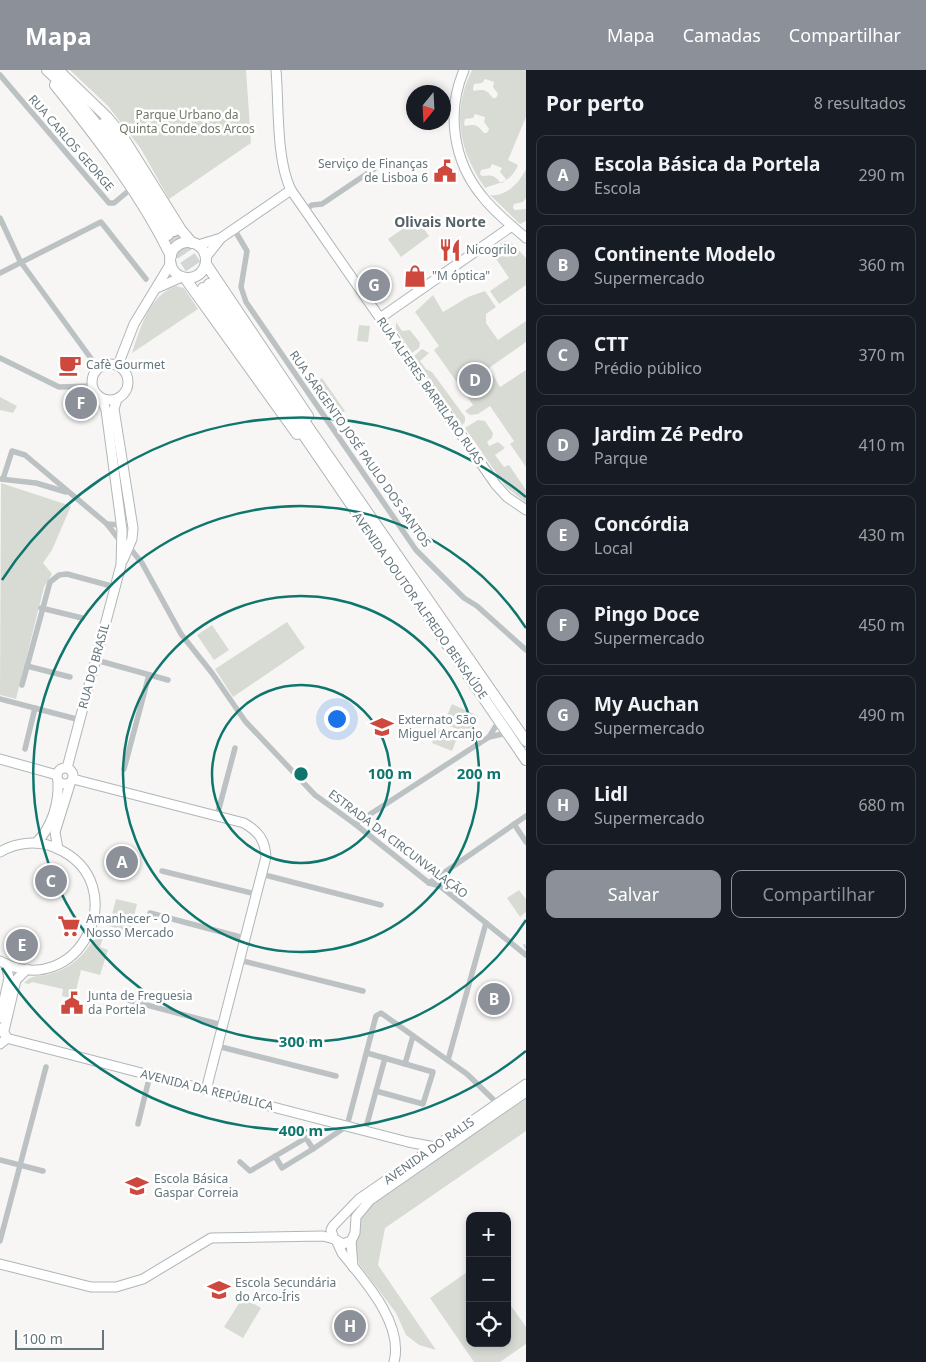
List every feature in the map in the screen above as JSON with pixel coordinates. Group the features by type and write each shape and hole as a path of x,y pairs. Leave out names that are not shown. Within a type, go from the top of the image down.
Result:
{"highway":[{"path":"38,70 95,124"},
{"path":"47,70 83,106 171,233 134,164 88,100"},
{"path":"55,85 90,128 132,188 171,260 176,274 183,277 198,275 206,260 195,244 181,230 149,174 107,116 58,70"},
{"path":"171,260 178,245 195,244"},
{"name":"AVENIDA DOUTOR ALFREDO BENSAÚDE","path":"206,260 317,430 319,450"},
{"name":"AVENIDA DOUTOR ALFREDO BENSAÚDE","path":"183,277 196,290 291,429 319,450 526,760"},
{"name":"AVENIDA DOUTOR ALFREDO BENSAÚDE","path":"206,286 319,450 526,741"}],"street":[{"name":"RUA ALFERES BARRILARO RUAS","path":"276,70 282,159 291,190 496,485 507,498 526,510"},
{"path":"464,70 457,93 454,115 459,153 477,190 526,238"},
{"name":"RUA CARLOS GEORGE","path":"0,75 109,203 114,203 132,188"},
{"path":"305,210 322,204 374,168"},
{"path":"206,260 221,238 291,190"},
{"path":"0,218 20,261 98,368"},
{"path":"0,273 20,261 101,222 146,279"},
{"path":"380,318 512,226"},
{"name":"RUA SARGENTO JOSÉ PAULO DOS SANTOS","path":"234,229 247,251 242,284 246,302 412,543 464,598 477,606 526,650"},
{"path":"195,244 221,238"},
{"path":"118,365 134,324 157,288 171,260"},
{"path":"157,288 183,277"},
{"path":"0,358 59,388 92,386"},
{"path":"104,365 118,365 128,375 129,383 127,390 117,399 101,398 92,386 94,374 98,368 104,365"},
{"name":"RUA DO BRASIL","path":"101,398 107,418 118,527 126,546"},
{"name":"RUA DO BRASIL","path":"67,768 126,546 133,533 114,409 117,399"},
{"path":"72,496 49,472 25,455 14,450 2,479 42,484 72,496 118,527 132,521"},
{"path":"42,484 47,480 49,472"},
{"name":"ESTRADA DA CIRCUNVALAÇÃO","path":"126,546 142,563 181,634 212,673 245,721 315,795 429,883 440,886 524,951"},
{"path":"22,685 50,582 59,576 67,574 115,587"},
{"path":"42,608 82,618"},
{"path":"96,660 168,680"},
{"path":"27,666 70,677"},
{"path":"124,769 149,675"},
{"path":"0,699 80,720"},
{"path":"25,749 35,708"},
{"path":"489,737 499,721"},
{"path":"355,824 489,737 507,733"},
{"path":"217,816 235,748"},
{"path":"0,760 58,778 62,784 71,781 244,823 255,829 261,836 265,845 266,857 206,1090"},
{"path":"36,843 50,827 58,794 58,778 62,769 67,768 72,771 71,781 55,832 58,849"},
{"path":"429,883 526,816"},
{"path":"514,824 526,842"},
{"path":"0,852 17,845 36,843 58,849 74,860 88,878 95,900 93,922 84,943 67,959 46,968 26,969 3,962"},
{"path":"162,871 256,894"},
{"path":"261,874 381,905"},
{"path":"150,913 244,938"},
{"path":"448,1060 486,923"},
{"path":"238,960 363,991"},
{"path":"0,1018 9,978 3,962"},
{"path":"3,1035 16,980 26,969"},
{"path":"128,1000 222,1025"},
{"path":"275,1156 282,1168 347,1126 378,1014 385,1014 467,1074 497,1103"},
{"name":"AVENIDA DA REPÚBLICA","path":"3,1035 408,1142 435,1146"},
{"path":"405,1064 414,1036"},
{"path":"217,1046 336,1076"},
{"path":"367,1053 432,1072 423,1104 376,1091"},
{"path":"368,1124 385,1058"},
{"path":"0,1241 18,1165 46,1067"},
{"path":"138,1124 150,1075"},
{"name":"AVENIDA DO RALIS","path":"336,1222 359,1199 526,1084"},
{"name":"AVENIDA DO RALIS","path":"354,1228 356,1217 370,1200 526,1092"},
{"path":"240,1162 250,1171 306,1138 313,1149"},
{"path":"408,1142 414,1152 411,1163"},
{"path":"0,1160 43,1171"},
{"path":"354,1267 351,1241 355,1232 354,1228 347,1220 336,1222 331,1230 342,1253 354,1267 393,1327 396,1340 394,1362"},
{"path":"0,1264 91,1286 111,1287 143,1279 211,1238 323,1236 343,1244 351,1241"}],"green space":[{"name":"Parque Urbano da Quinta Conde dos Arcos","path":"70,70 246,70 251,143 169,199 141,149 108,106"},
{"path":"472,70 526,70 526,117 508,160 518,165 512,175 504,181 506,179 500,172 502,168 492,164 490,168 481,170 480,174 482,176 493,176 501,183 485,188 469,160 461,131 460,116 465,86","holes":["485,79 494,82 493,87 498,94 496,98 493,98 485,91 474,91 474,84 482,83","475,114 485,117 484,122 489,129 487,133 484,133 476,126 465,126 465,119 473,118"]},
{"path":"526,169 526,198 523,202 514,204 513,208 515,210 526,209 526,221 520,224 490,195 506,192 520,179"},
{"path":"417,219 429,236 401,257 388,239"},
{"path":"505,241 512,243 526,258 526,285 499,304 490,291 509,278 495,257 500,253 500,244"},
{"path":"176,286 184,288 198,309 132,353 142,324 152,305 167,290"},
{"path":"485,291 496,307 486,314 486,323 498,340 526,321 526,342 489,368 500,387 526,370 526,467 510,444 514,441 490,406 478,414 470,415 465,411 473,405 434,350 439,346 415,312 433,295 443,312 468,297"},
{"path":"396,322 402,331 410,330 420,343 419,348 412,353 396,329"},
{"path":"359,325 370,326 368,342 357,341"},
{"path":"422,349 429,353 420,361 426,369 432,372 465,417 465,422 462,425 414,356"},
{"path":"322,378 345,411 334,419 311,386"},
{"path":"0,397 17,406 13,413 0,410"},
{"path":"478,420 485,421 493,433 492,438 487,442 489,446 498,442 505,448 495,455 504,467 509,465 526,490 526,503 506,487 465,428"},
{"path":"1,483 71,506 52,550 43,563 52,574 44,587 16,699 0,695"},
{"path":"287,622 305,648 233,697 215,669"},
{"path":"212,625 229,650 214,660 197,635"},
{"path":"452,704 478,716 469,735 444,723"},
{"path":"437,730 457,738 452,751 432,743"},
{"path":"519,890 526,899 526,912 520,917 507,898"},
{"path":"116,899 137,904 130,932 109,926"},
{"path":"98,930 105,932 100,947 108,950 100,975 81,970 74,999 62,996 63,989 32,982 29,984 24,983 32,977 54,973 71,965 84,953"},
{"path":"526,1099 526,1131 385,1228 378,1265 436,1350 419,1345 406,1335 396,1313 359,1264 355,1245 360,1232 359,1221 369,1205"},
{"path":"466,1273 466,1347 511,1347 511,1306 526,1327 526,1344 500,1362 474,1362 430,1298"},
{"path":"243,1297 261,1308 243,1338 224,1327"}],"tunnel":[{"path":"174,231 209,284"},
{"path":"168,235 203,288"}],"place":[{"name":"Serviço de Finanças de Lisboa 6","path":"445,171"},
{"name":"Nicogrilo","path":"450,250"},
{"name":"\"M óptica\"","path":"415,276"},
{"name":"My Auchan","path":"374,285"},
{"name":"Cafè Gourmet","path":"70,365"},
{"name":"Jardim Zé Pedro","path":"475,380"},
{"name":"Pingo Doce","path":"81,403"},
{"name":"Externato São Miguel Arcanjo","path":"382,727"},
{"name":"Escola Básica da Portela","path":"122,862"},
{"name":"CTT","path":"51,881"},
{"name":"Amanhecer - O Nosso Mercado","path":"69,926"},
{"name":"Concórdia","path":"22,945"},
{"name":"Continente Modelo","path":"494,999"},
{"name":"Junta de Freguesia da Portela","path":"72,1003"},
{"name":"Escola Básica Gaspar Correia","path":"137,1186"},
{"name":"Escola Secundária do Arco-Íris","path":"219,1290"},
{"name":"Lidl","path":"350,1326"}],"district":[{"name":"Olivais Norte","path":"440,222"}]}
